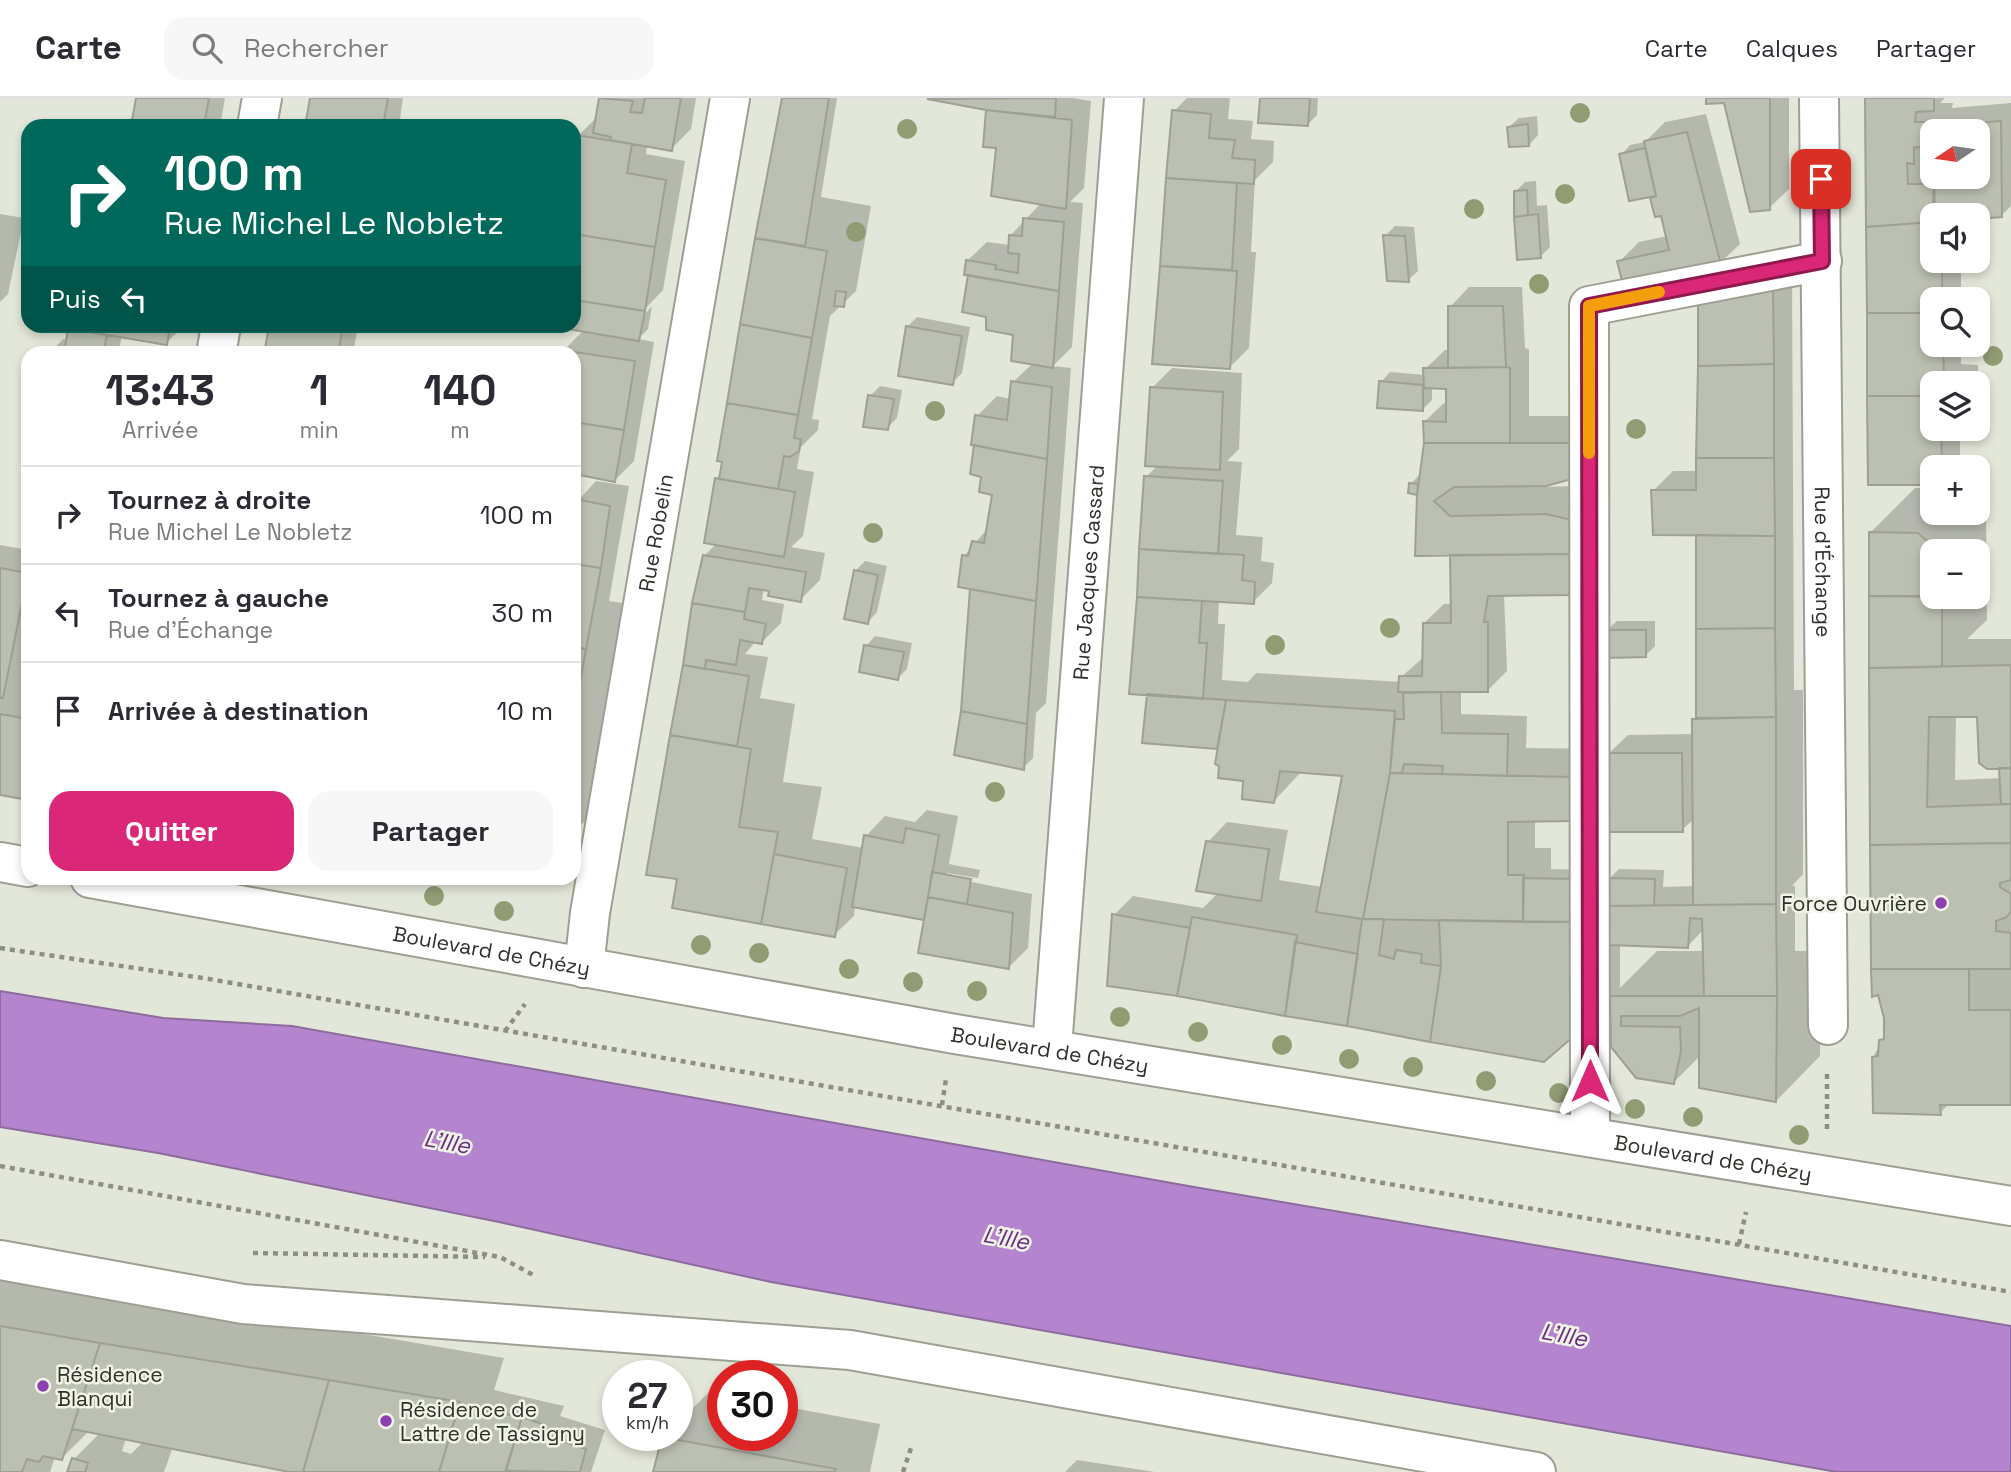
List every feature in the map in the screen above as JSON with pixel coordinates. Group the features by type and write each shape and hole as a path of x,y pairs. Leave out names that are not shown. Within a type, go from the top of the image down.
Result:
{"street":[{"path":"258,119 262,98"},
{"name":"Rue Robelin","path":"584,968 592,899 730,98"},
{"name":"Rue Jacques Cassard","path":"1052,1047 1124,98"},
{"name":"Rue d'Échange","path":"1819,98 1828,1025"},
{"path":"1590,1137 1589,306 1822,261"},
{"path":"0,862 21,866"},
{"name":"Boulevard de Chézy","path":"138,885 954,1034 1052,1047 2011,1206"},
{"path":"0,1260 243,1304 850,1350 1536,1472"}],"path":[{"path":"0,948 209,979 2011,1292"},
{"path":"505,1031 532,995"},
{"path":"1826,1174 1828,1025"},
{"path":"0,1166 500,1257 249,1253"},
{"path":"1739,1244 1749,1201"},
{"path":"903,1472 912,1445"}],"water":[{"name":"L'Ille","path":"0,991 163,1018 292,1026 1194,1187 2011,1326 2011,1472 1837,1472 771,1282 499,1222 158,1153 0,1127"}],"building":[{"path":"136,98 209,98 205,119 132,119"},
{"path":"310,98 388,98 384,119 306,119"},
{"path":"599,98 633,101 630,112 642,113 645,98 681,98 672,151 610,140 611,137 593,133"},
{"path":"782,98 829,98 805,246 755,238"},
{"path":"1056,98 1055,117 986,110 927,99"},
{"path":"1260,98 1310,98 1308,126 1258,123"},
{"path":"1706,98 1770,98 1770,210 1750,212 1724,103 1706,104"},
{"path":"1865,98 1934,98 1934,111 1916,112 1915,122 1920,122 1920,147 1914,147 1914,164 1907,163 1908,184 1920,184 1920,189 1934,189 1933,203 1920,203 1920,223 1866,227"},
{"path":"986,110 1072,120 1066,209 991,196 996,148 983,147"},
{"path":"1172,110 1211,114 1209,138 1235,140 1232,158 1255,160 1254,184 1166,178"},
{"path":"2001,121 2002,217 1990,218 1990,203 1935,203 1934,189 1990,189 1990,122"},
{"path":"1528,124 1529,146 1509,147 1507,127"},
{"path":"1687,132 1721,265 1623,285 1617,261 1669,250 1661,216 1655,217 1650,198 1656,196 1644,141"},
{"path":"581,136 632,144 627,173 666,180 655,247 581,235"},
{"path":"1645,148 1656,196 1629,201 1619,154"},
{"path":"1166,178 1237,183 1232,270 1160,266"},
{"path":"1527,190 1528,215 1514,217 1514,191"},
{"path":"1538,214 1541,258 1517,260 1514,217"},
{"path":"1023,218 1064,222 1059,291 964,275 966,260 996,265 995,269 1018,273 1019,254 1008,253 1009,235 1022,236"},
{"path":"1920,223 1920,273 1942,273 1942,287 1920,287 1920,313 1867,313 1866,227"},
{"path":"581,235 655,247 645,311 581,301"},
{"path":"1383,235 1405,236 1409,282 1387,281"},
{"path":"755,238 827,251 812,338 740,324"},
{"path":"1160,266 1237,271 1230,369 1152,364"},
{"path":"968,275 1059,291 1053,368 1011,361 1013,335 986,330 986,317 962,312"},
{"path":"1773,286 1774,364 1698,366 1698,297"},
{"path":"836,291 846,292 844,307 834,306"},
{"path":"581,301 645,311 639,341 581,331"},
{"path":"1448,306 1503,306 1506,367 1448,368"},
{"path":"1867,313 1920,313 1920,357 1943,357 1944,371 1920,371 1920,396 1867,396"},
{"path":"740,324 812,338 798,415 727,403"},
{"path":"906,326 962,336 953,385 898,376"},
{"path":"67,333 107,335 105,346 65,346"},
{"path":"95,333 169,333 167,345"},
{"path":"268,333 342,333 339,346 265,346"},
{"path":"581,353 635,361 624,430 581,423"},
{"path":"1774,364 1774,458 1696,458 1698,366"},
{"path":"1423,368 1510,368 1510,443 1424,443 1423,421 1446,422 1446,389 1424,388"},
{"path":"1011,381 1052,387 1047,459 971,445 975,415 1007,420"},
{"path":"1379,381 1423,385 1423,411 1377,408"},
{"path":"1150,387 1223,392 1220,470 1145,466"},
{"path":"868,395 894,399 888,430 863,427"},
{"path":"1867,396 1920,396 1920,441 1941,441 1942,455 1920,455 1920,485 1868,485"},
{"path":"727,403 798,415 794,438 801,439 799,451 790,457 784,456 778,489 719,479 722,462 717,461"},
{"path":"581,423 624,430 615,482 581,475"},
{"path":"1424,443 1571,443 1572,479 1546,486 1454,487 1434,501 1450,516 1546,514 1572,520 1572,554 1415,556 1417,495"},
{"path":"974,445 1047,459 1036,601 958,587 962,555 968,556 972,541 984,543 992,495 979,492 981,477 970,474"},
{"path":"1696,458 1774,458 1775,536 1653,535 1651,490 1696,490"},
{"path":"1144,476 1223,481 1218,554 1139,549"},
{"path":"715,478 795,492 784,557 704,543"},
{"path":"1409,483 1418,484 1417,495 1408,493"},
{"path":"581,500 610,506 601,568 581,565"},
{"path":"1869,532 1918,533 1925,539 1920,539 1920,596 1869,596"},
{"path":"1696,535 1775,536 1775,628 1696,629"},
{"path":"1139,549 1244,555 1242,580 1255,582 1254,604 1137,597"},
{"path":"1572,554 1572,595 1488,596 1484,622 1488,622 1488,692 1398,692 1399,676 1422,676 1423,623 1451,623 1450,555"},
{"path":"703,555 806,572 801,602 768,596 769,591 749,588 745,612 692,603"},
{"path":"581,565 601,568 586,649 581,648"},
{"path":"0,568 21,572 21,608 3,698 0,698"},
{"path":"854,570 878,575 868,624 844,619"},
{"path":"970,589 1036,601 1027,724 961,711"},
{"path":"1869,596 1920,597 1920,609 1942,609 1942,667 1869,668"},
{"path":"1137,597 1202,601 1199,643 1207,643 1203,699 1129,694"},
{"path":"692,603 745,612 744,619 766,624 762,644 740,640 736,665 706,660 705,669 683,665"},
{"path":"1775,628 1776,717 1696,718 1696,629"},
{"path":"1606,630 1646,630 1646,657 1606,658"},
{"path":"864,645 904,652 898,680 859,672"},
{"path":"581,648 586,649 581,677"},
{"path":"683,665 749,676 737,746 670,735"},
{"path":"2011,665 2011,768 1987,769 1979,763 1977,717 1929,717 1927,807 2011,804 2011,843 1870,845 1869,668"},
{"path":"1441,692 1442,733 1508,734 1507,776 1442,774 1443,766 1404,764 1402,773 1390,773 1395,719 1404,719 1403,693"},
{"path":"1147,694 1226,700 1217,749 1142,743"},
{"path":"1226,700 1395,711 1390,773 1363,919 1316,912 1342,776 1280,771 1274,803 1242,799 1243,781 1218,778 1219,766 1215,764"},
{"path":"961,711 1027,724 1024,770 954,755"},
{"path":"0,714 21,718 21,799 0,795"},
{"path":"1776,717 1776,904 1693,905 1692,719"},
{"path":"670,735 751,749 739,827 778,832 761,924 672,908 677,879 646,875"},
{"path":"1606,753 1682,753 1683,832 1608,832"},
{"path":"1999,768 2011,768 2011,804 2001,804"},
{"path":"1390,773 1573,777 1574,821 1508,822 1508,875 1524,875 1523,922 1363,919"},
{"path":"906,828 939,835 924,920 852,907 864,835 903,843"},
{"path":"1206,841 1269,849 1261,901 1196,891"},
{"name":"Force Ouvrière","path":"2011,843 2011,880 2000,883 2000,887 2011,894 2011,911 2007,917 1996,921 1996,931 2011,933 2011,969 1871,969 1870,845"},
{"path":"774,854 847,868 835,937 761,924"},
{"path":"932,872 971,879 967,904 928,897"},
{"path":"1523,878 1575,879 1575,922 1523,922"},
{"path":"1608,878 1655,879 1654,906 1609,906"},
{"path":"928,897 1013,913 1009,969 918,953"},
{"path":"1776,904 1777,996 1704,996 1702,919 1690,918 1688,948 1609,945 1609,906"},
{"path":"1112,914 1190,928 1177,996 1107,986"},
{"path":"1192,917 1297,935 1285,1016 1177,996"},
{"path":"1362,919 1384,919 1379,955 1394,959 1396,950 1422,954 1421,963 1441,966 1430,1042 1347,1026"},
{"path":"1439,920 1575,922 1575,1035 1544,1062 1430,1042 1441,966"},
{"path":"1295,942 1358,954 1347,1026 1285,1016"},
{"path":"1871,969 1969,969 1969,1010 2011,1010 2011,1105 1940,1105 1941,1115 1873,1113 1872,1057 1878,1056 1879,1040 1884,1039 1884,1018 1878,995 1872,997"},
{"path":"1610,996 1777,996 1776,1102 1699,1088 1699,1008 1680,1016 1621,1016 1621,1026 1680,1027 1681,1051 1674,1084 1636,1078 1611,1047"},
{"name":"Résidence Blanqui","path":"0,1326 100,1343 62,1460 43,1456 39,1462 27,1459 22,1472 0,1472"},
{"path":"100,1343 329,1380 303,1472 289,1472 72,1429"},
{"name":"Résidence de Lattre de Tassigny","path":"329,1380 460,1402 439,1472 303,1472"},
{"path":"459,1406 522,1417 505,1472 439,1472"},
{"path":"522,1417 545,1425 542,1435 586,1449 580,1472 506,1471"},
{"path":"693,1443 707,1445 707,1451 738,1451 836,1469 835,1472 653,1472 658,1451 693,1451"},
{"path":"72,1458 88,1463 85,1472 67,1472"}],"slow traffic":[{"path":"1589,453 1589,306 1659,292"}],"place":[{"name":"Force Ouvrière","path":"1941,903"},
{"name":"Résidence Blanqui","path":"43,1386"},
{"name":"Résidence de Lattre de Tassigny","path":"386,1421"}],"route":[{"path":"1590,1081 1589,306 1822,261 1821,179"}]}
